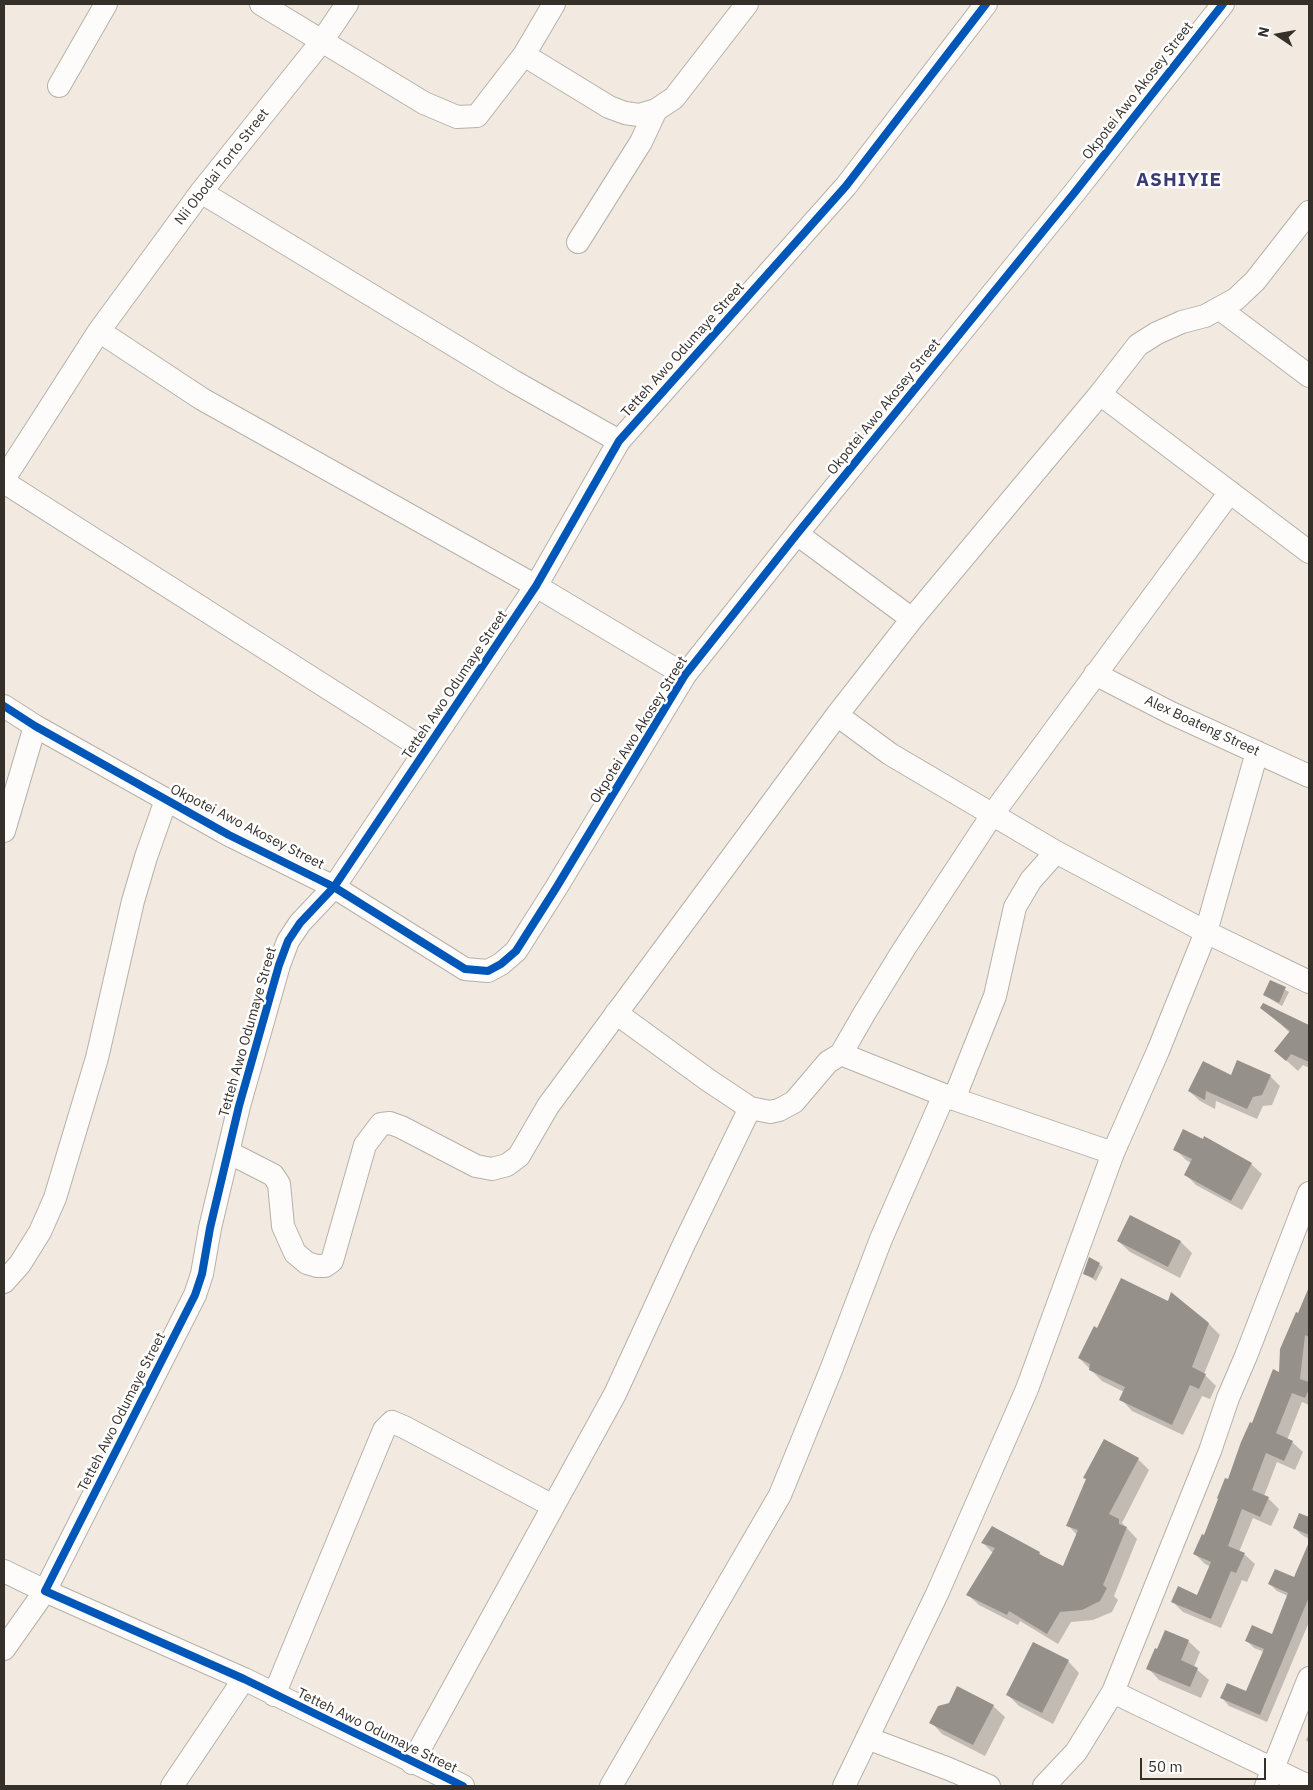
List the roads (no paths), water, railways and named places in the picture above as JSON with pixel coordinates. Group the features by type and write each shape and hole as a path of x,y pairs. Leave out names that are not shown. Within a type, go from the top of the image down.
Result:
{"street":[{"path":"59,86 106,4"},
{"path":"261,4 424,103 457,118 477,116 524,55 554,4"},
{"name":"Nii Obodai Torto Street","path":"4,481 99,331 201,192 322,41 346,4"},
{"path":"524,55 609,107 625,113 638,115 656,110 674,98 746,4"},
{"name":"Tetteh Awo Odumaye Street","path":"463,1786 274,1696 244,1679 45,1592 195,1295 202,1274 210,1228 244,1087 288,941 300,923 334,886 536,586 619,441 846,186 986,4"},
{"name":"Okpotei Awo Akosey Street","path":"4,706 35,726 229,835 334,886 465,969 488,971 502,964 516,951 556,888 685,675 1081,184 1223,4"},
{"path":"578,242 641,142 656,110"},
{"path":"201,192 512,381 619,441"},
{"path":"228,1152 272,1175 279,1184 283,1226 295,1253 307,1263 317,1266 325,1266 332,1261 366,1145 381,1124 390,1123 401,1127 476,1166 492,1169 507,1165 518,1156 548,1106 837,715 912,619 1100,394 1138,345 1157,333 1220,309 1236,299 1254,281 1309,214"},
{"path":"1220,309 1309,376"},
{"path":"99,331 202,399 536,586 685,675"},
{"path":"1100,394 1309,552"},
{"path":"4,481 426,750"},
{"path":"616,1012 708,1080 750,1108 770,1112 779,1110 794,1102 828,1062 841,1054 904,949 992,815 1230,492"},
{"path":"797,534 912,619"},
{"name":"Alex Boateng Street","path":"1095,674 1171,713 1309,776"},
{"path":"837,715 890,754 1056,852 1206,932 1309,982"},
{"path":"4,831 35,726"},
{"path":"844,1786 937,1594 1027,1389 1113,1153 1158,1051 1206,932 1257,752"},
{"path":"4,1282 20,1264 40,1232 55,1198 96,1058 133,901 166,800"},
{"path":"611,1786 780,1495 831,1370 881,1239 995,996 1015,907 1031,880 1056,852"},
{"path":"841,1054 949,1097 1113,1153"},
{"path":"412,1763 615,1394 684,1244 750,1108"},
{"path":"1044,1786 1076,1752 1113,1692 1210,1451 1228,1398 1309,1193"},
{"path":"274,1696 384,1430 392,1422 553,1506"},
{"path":"4,1571 45,1592 4,1649"},
{"path":"1269,1778 1309,1678"},
{"path":"172,1786 244,1679"},
{"path":"1113,1692 1269,1778 1308,1786"},
{"path":"866,1738 989,1786"}],"district":[{"name":"ASHIYIE","path":"1179,181"}]}
